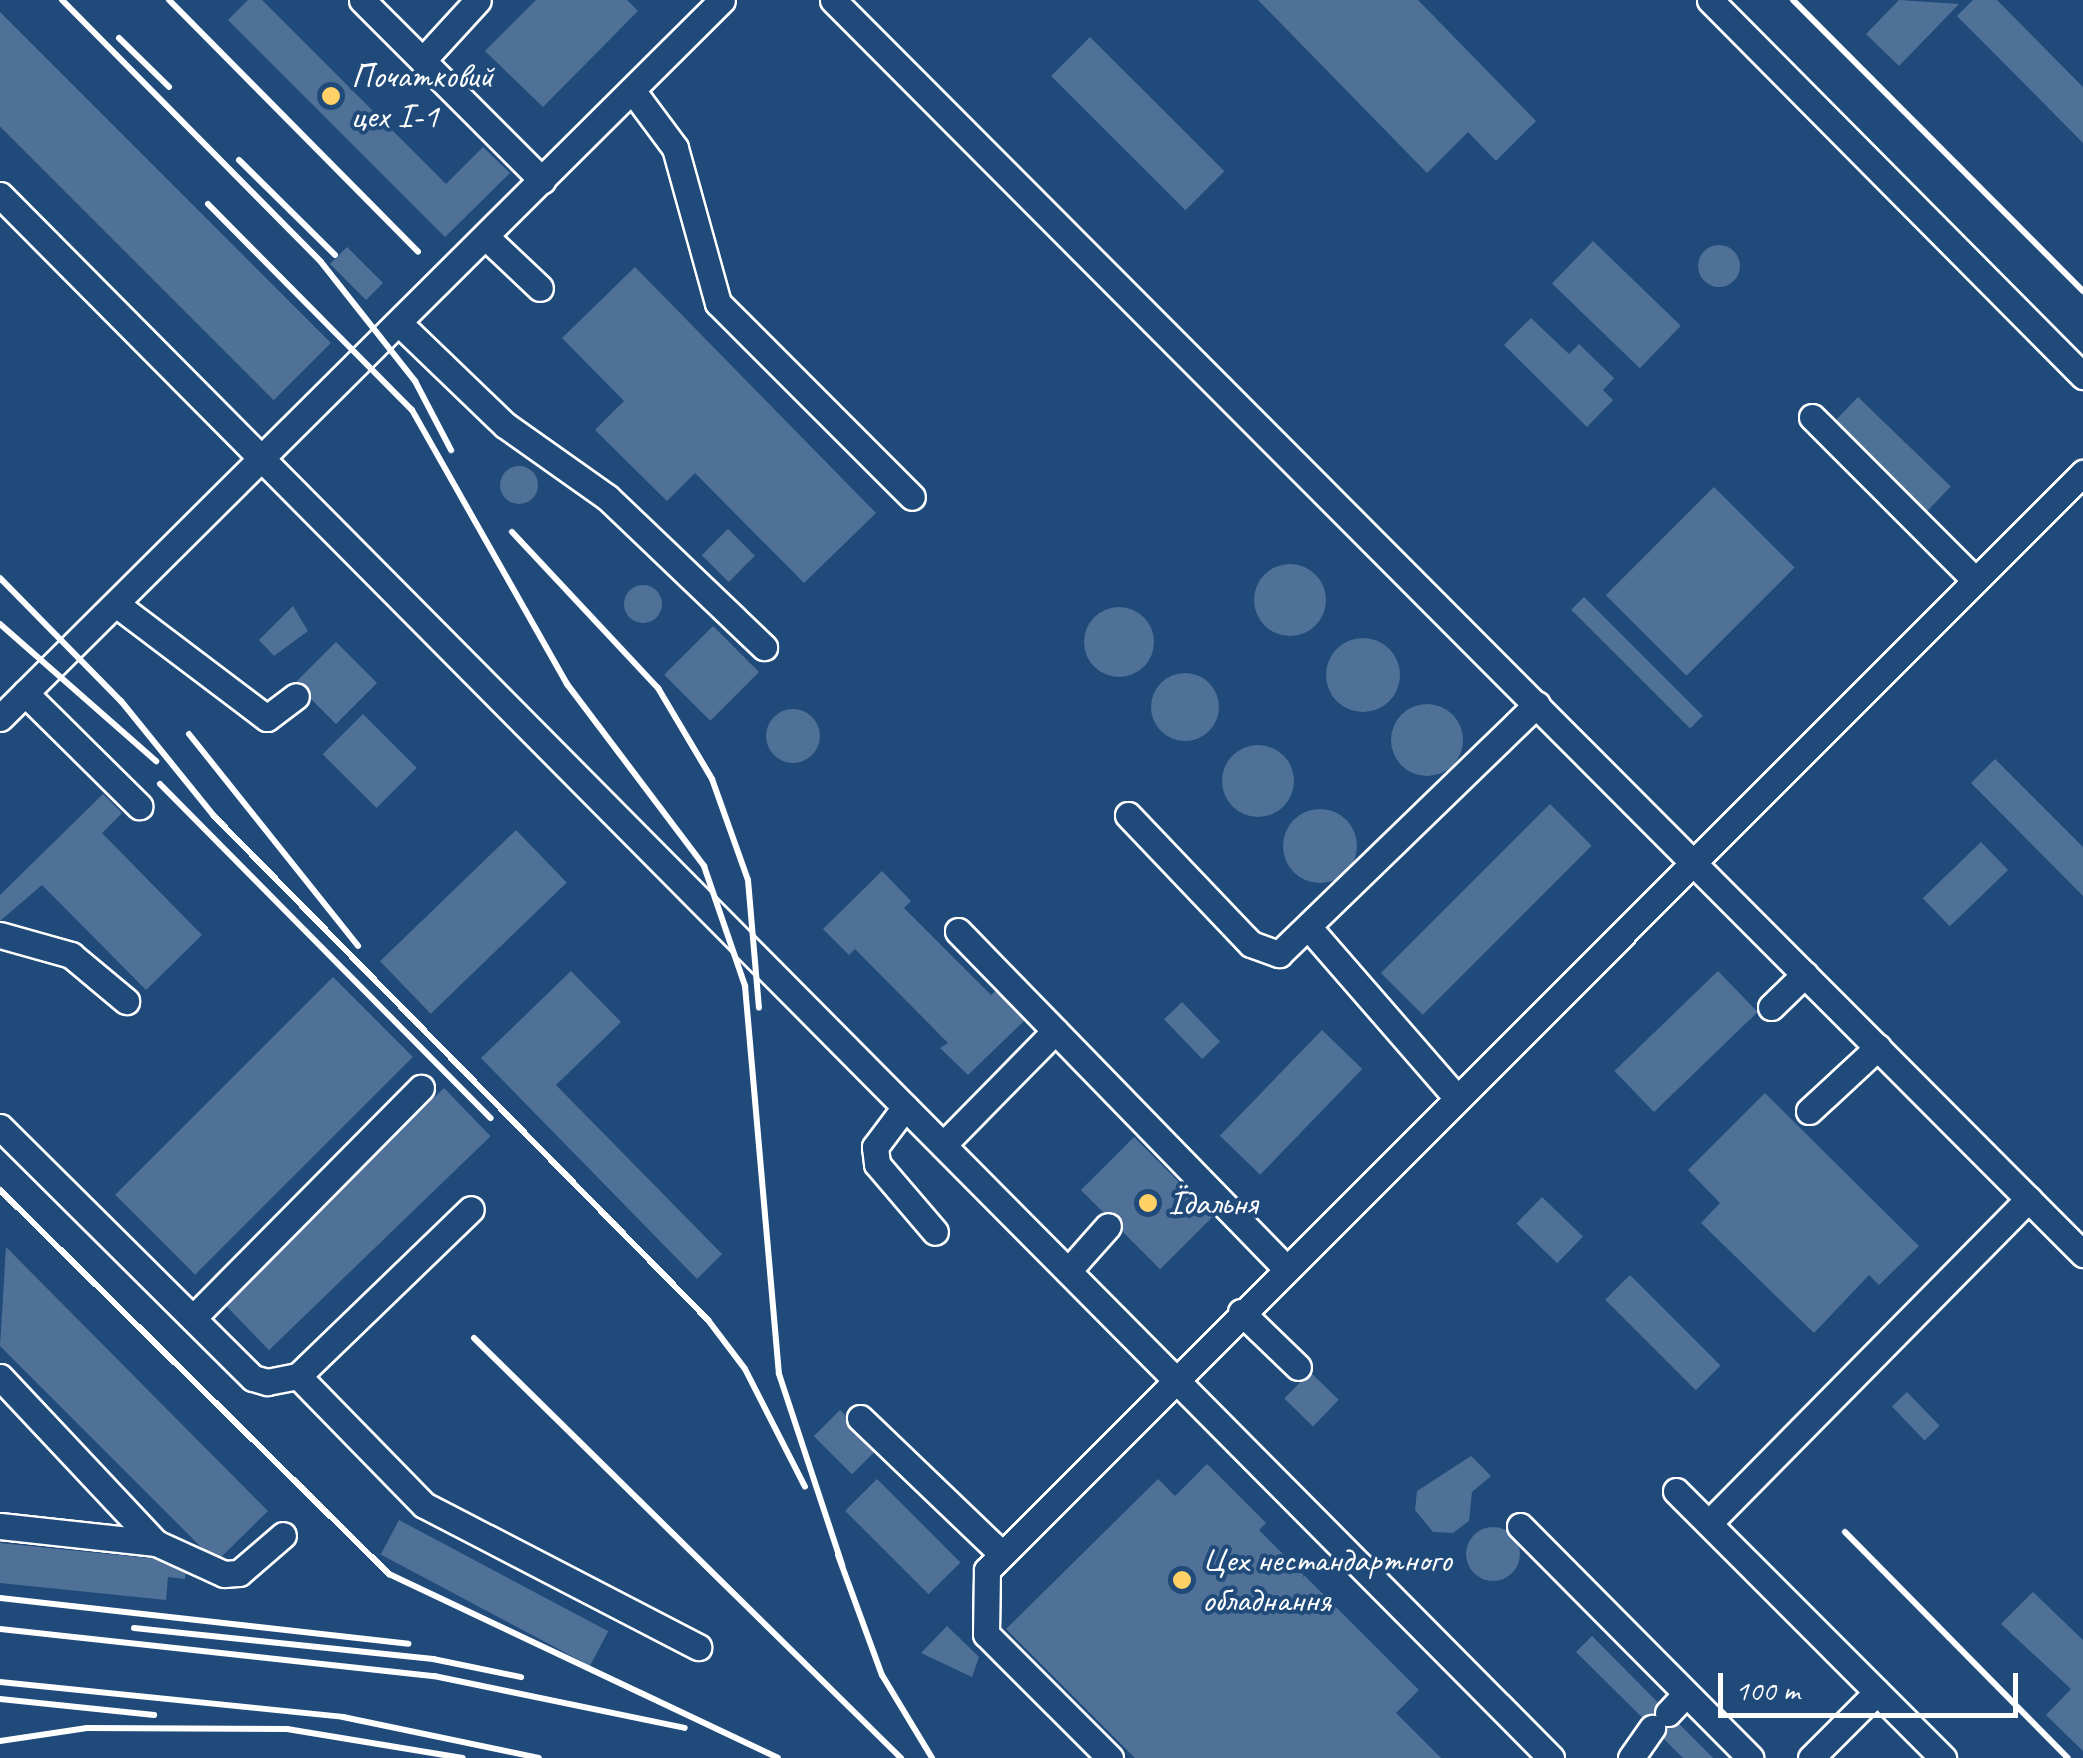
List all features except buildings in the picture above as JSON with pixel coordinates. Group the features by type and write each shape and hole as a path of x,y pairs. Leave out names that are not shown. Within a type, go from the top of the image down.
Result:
{"lane":[{"path":"362,0 542,180"},
{"path":"422,60 478,0"},
{"path":"0,718 722,0"},
{"path":"833,0 2083,1254"},
{"path":"1710,0 2083,376"},
{"path":"632,90 675,148 718,303 912,497"},
{"path":"0,194 1552,1758"},
{"path":"486,236 540,288"},
{"path":"400,324 506,425 608,498 764,647"},
{"path":"1812,417 1975,580"},
{"path":"1110,1758 986,1634 987,1570 1174,1378 2083,473"},
{"path":"116,604 267,718 296,696"},
{"path":"24,693 139,806"},
{"path":"1128,815 1251,944 1279,954 1310,929 1537,704"},
{"path":"1310,929 1456,1098"},
{"path":"958,932 1285,1267"},
{"path":"0,935 70,956 126,1002"},
{"path":"1771,1007 1805,974"},
{"path":"943,1145 1055,1031"},
{"path":"1809,1110 1878,1047"},
{"path":"192,1318 420,1088"},
{"path":"906,1107 874,1148 877,1164 935,1232"},
{"path":"0,1127 253,1378 298,1376 471,1209"},
{"path":"1709,1524 2029,1199"},
{"path":"1068,1271 1108,1226"},
{"path":"1241,1312 1298,1367"},
{"path":"298,1376 424,1505 698,1646"},
{"path":"0,1378 156,1544"},
{"path":"860,1418 1002,1554"},
{"path":"1676,1491 1943,1758"},
{"path":"0,1526 156,1544 224,1574 240,1572 284,1534"},
{"path":"1520,1526 1750,1758"},
{"path":"1811,1758 1877,1692"},
{"path":"1631,1758 1686,1694"}],"railway":[{"path":"62,0 321,262 415,381 451,450"},
{"path":"169,0 418,252"},
{"path":"1793,0 2083,291"},
{"path":"119,38 169,87"},
{"path":"239,160 335,255"},
{"path":"208,204 412,410 567,684 704,866 745,986 779,1374 842,1565"},
{"path":"512,532 658,688 712,779 748,880 759,1008"},
{"path":"0,578 121,701 214,816 708,1320 745,1369 805,1487"},
{"path":"0,624 156,761"},
{"path":"189,734 358,946"},
{"path":"160,784 491,1118"},
{"path":"0,1190 389,1574 778,1758"},
{"path":"474,1338 901,1758"},
{"path":"1845,1532 2068,1758"},
{"path":"838,1555 882,1675 932,1758"},
{"path":"0,1598 408,1644"},
{"path":"134,1628 433,1659 521,1677"},
{"path":"0,1629 434,1676 685,1728"},
{"path":"0,1682 343,1717 539,1758"},
{"path":"0,1699 154,1715"},
{"path":"0,1741 87,1728 287,1729 463,1758"}],"place":[{"name":"Початковий цех І-1","path":"331,96"},
{"name":"Їдальня","path":"1148,1203"},
{"name":"Цех нестандартного обладнання","path":"1182,1580"}]}
